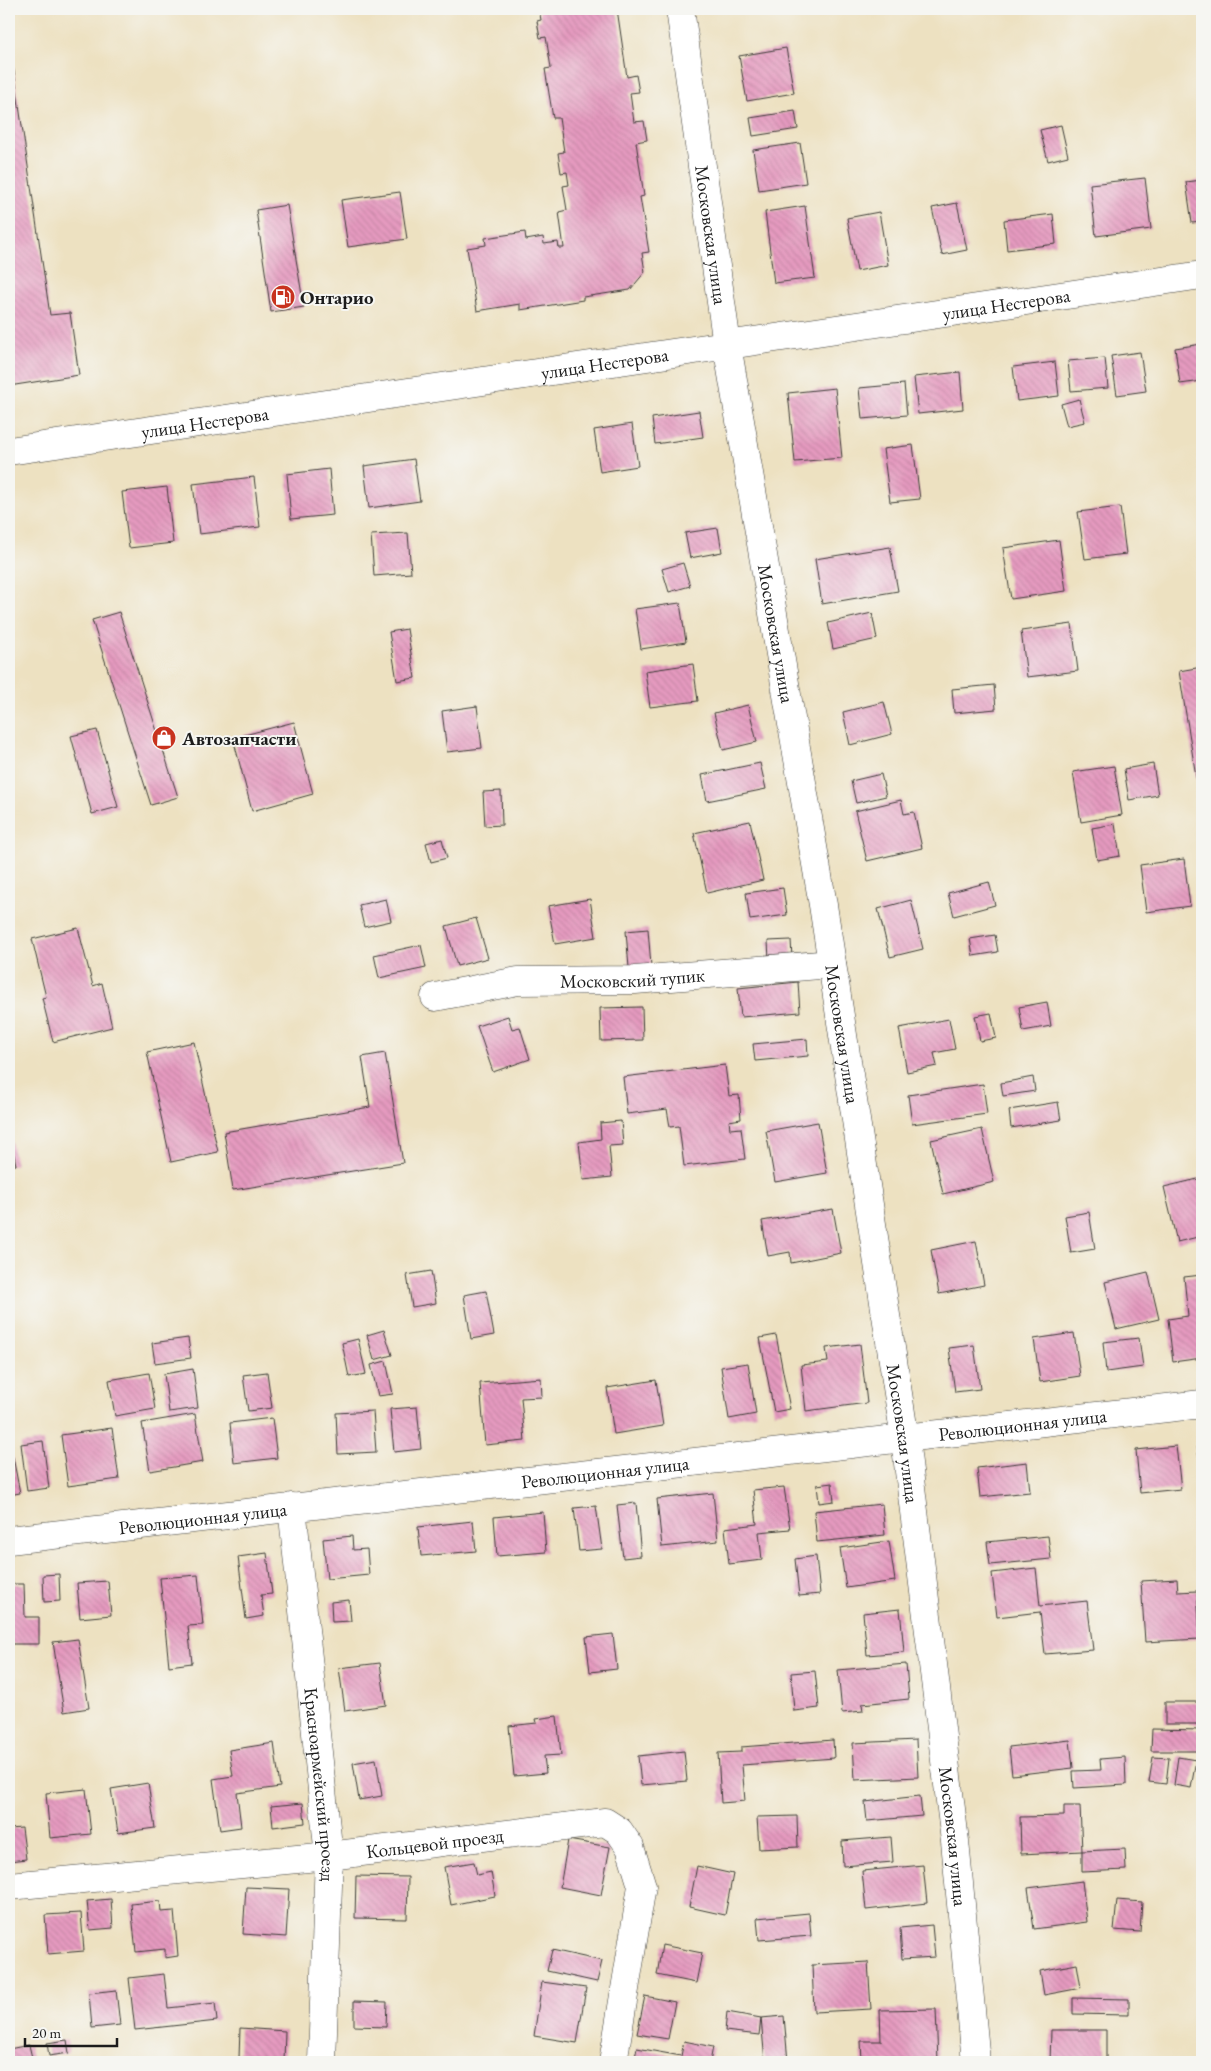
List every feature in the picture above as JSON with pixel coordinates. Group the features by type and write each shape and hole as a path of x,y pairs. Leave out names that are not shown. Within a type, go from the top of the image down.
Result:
{"street":[{"name":"Московская улица","path":"680,9 727,345 832,964 905,1439 955,1841 976,2062"},
{"name":"улица Нестерова","path":"9,451 1202,275"},
{"name":"Московский тупик","path":"435,997 518,981 635,980 832,964"},
{"name":"Революционная улица","path":"9,1540 1202,1404"},
{"name":"Красноармейский проезд","path":"292,1507 329,1856 322,2062"},
{"name":"Кольцевой проезд","path":"9,1886 329,1856 605,1822 619,1831 630,1847 642,1886 613,2062"}],"building":[{"path":"539,9 617,9 627,77 636,75 639,92 630,93 634,122 644,121 647,140 636,142 644,196 640,197 649,252 642,253 645,272 630,290 583,297 583,300 520,310 520,304 477,311 467,248 486,245 485,238 525,232 526,240 543,237 544,244 558,242 559,248 564,248 559,212 567,210 563,186 569,185 567,172 561,173 558,153 564,152 559,118 553,118 545,69 551,68 546,37 540,38 537,21 541,20"},
{"path":"9,38 50,315 70,313 79,375 9,386"},
{"path":"786,48 794,93 747,101 739,56"},
{"path":"795,111 798,129 753,136 750,118"},
{"path":"1061,125 1068,156 1048,161 1040,130"},
{"path":"800,143 806,183 759,190 753,150"},
{"path":"1145,178 1151,229 1096,236 1090,184"},
{"path":"1202,180 1202,222 1192,223 1186,182"},
{"path":"400,192 407,239 348,247 341,200"},
{"path":"957,203 967,250 942,255 932,208"},
{"path":"287,205 304,307 271,312 256,210"},
{"path":"805,206 815,278 774,283 765,212"},
{"path":"879,212 888,265 857,271 847,218"},
{"path":"1053,214 1056,244 1007,250 1004,220"},
{"path":"1202,344 1202,381 1180,384 1175,348"},
{"path":"1140,352 1146,391 1117,395 1111,356"},
{"path":"1105,358 1108,388 1071,391 1068,361"},
{"path":"1055,362 1059,396 1017,401 1013,367"},
{"path":"960,372 963,409 918,414 914,377"},
{"path":"904,384 907,415 862,419 859,388"},
{"path":"835,388 842,458 795,462 788,393"},
{"path":"1079,399 1085,422 1067,426 1061,404"},
{"path":"699,411 703,437 655,444 652,418"},
{"path":"632,424 638,466 600,472 594,430"},
{"path":"913,445 920,499 890,502 883,449"},
{"path":"414,459 420,501 369,508 364,466"},
{"path":"329,469 333,515 291,519 287,474"},
{"path":"254,477 260,527 199,534 193,484"},
{"path":"167,487 173,543 129,548 122,492"},
{"path":"1120,507 1126,554 1085,559 1078,512"},
{"path":"718,528 722,552 690,558 685,533"},
{"path":"408,533 411,573 374,576 371,535"},
{"path":"1059,540 1066,591 1011,599 1003,548"},
{"path":"890,547 898,591 822,604 815,559"},
{"path":"683,563 690,586 669,592 662,569"},
{"path":"680,603 686,642 641,649 635,609"},
{"path":"119,612 178,797 151,805 92,620"},
{"path":"872,613 877,639 833,649 828,623"},
{"path":"1072,624 1078,671 1027,677 1021,631"},
{"path":"407,629 415,678 397,681 389,632"},
{"path":"693,664 698,701 650,707 645,671"},
{"path":"1202,667 1202,795 1199,795 1179,671"},
{"path":"994,685 996,709 954,713 952,689"},
{"path":"884,702 892,734 850,745 843,712"},
{"path":"748,705 757,742 723,750 714,713"},
{"path":"477,706 482,748 447,752 442,711"},
{"path":"294,722 313,794 252,811 233,738"},
{"path":"97,730 118,807 92,814 71,736"},
{"path":"760,763 766,789 707,801 702,775"},
{"path":"1153,764 1158,795 1129,800 1124,769"},
{"path":"1114,766 1122,815 1081,822 1073,772"},
{"path":"881,774 886,796 856,803 851,781"},
{"path":"501,791 502,825 485,826 483,792"},
{"path":"901,800 904,814 914,812 922,848 867,861 855,811"},
{"path":"750,821 763,880 707,893 694,833"},
{"path":"1115,824 1120,856 1097,860 1092,828"},
{"path":"442,839 447,858 431,862 426,843"},
{"path":"1184,859 1190,906 1146,912 1140,865"},
{"path":"989,882 995,905 954,916 948,893"},
{"path":"783,888 787,915 750,920 746,893"},
{"path":"386,899 391,921 364,927 359,905"},
{"path":"590,899 596,937 555,944 548,906"},
{"path":"911,900 923,949 890,957 878,909"},
{"path":"476,918 488,958 457,966 446,926"},
{"path":"78,928 93,986 102,983 112,1027 53,1042 42,998 46,997 32,939"},
{"path":"648,929 651,966 629,968 626,931"},
{"path":"995,935 998,952 973,956 970,939"},
{"path":"791,940 792,959 769,960 768,941"},
{"path":"421,945 426,968 379,978 374,955"},
{"path":"798,982 800,1012 741,1017 738,988"},
{"path":"1047,1002 1051,1026 1023,1031 1019,1007"},
{"path":"642,1007 643,1040 601,1041 600,1008"},
{"path":"991,1013 996,1038 980,1041 975,1016"},
{"path":"508,1016 512,1029 520,1027 530,1059 493,1072 477,1026"},
{"path":"949,1019 955,1049 934,1053 937,1066 907,1072 899,1028"},
{"path":"807,1039 808,1056 755,1061 753,1044"},
{"path":"194,1042 218,1152 171,1162 147,1052"},
{"path":"385,1053 403,1163 233,1190 224,1132 370,1107 362,1057"},
{"path":"725,1065 729,1096 739,1095 741,1119 729,1121 730,1129 741,1128 745,1159 684,1166 679,1126 670,1127 667,1109 627,1114 623,1077"},
{"path":"1033,1077 1035,1091 1003,1096 1001,1083"},
{"path":"983,1084 987,1114 912,1124 908,1095"},
{"path":"1058,1102 1061,1120 1011,1128 1009,1110"},
{"path":"621,1121 623,1145 609,1146 612,1177 583,1180 579,1142 601,1139 600,1123"},
{"path":"818,1122 827,1173 775,1182 766,1131"},
{"path":"982,1129 994,1182 943,1194 931,1140"},
{"path":"9,1131 16,1165 9,1166"},
{"path":"1202,1178 1202,1236 1177,1242 1164,1187"},
{"path":"833,1209 841,1253 791,1263 790,1252 768,1256 762,1221"},
{"path":"1089,1212 1095,1249 1071,1253 1065,1216"},
{"path":"976,1241 984,1285 939,1294 931,1250"},
{"path":"431,1271 436,1303 412,1307 407,1275"},
{"path":"1148,1272 1159,1319 1116,1329 1105,1282"},
{"path":"1202,1275 1202,1358 1173,1362 1168,1319 1188,1316 1184,1277"},
{"path":"486,1291 494,1335 471,1339 464,1295"},
{"path":"384,1330 392,1355 374,1360 367,1335"},
{"path":"1074,1333 1080,1376 1040,1382 1034,1339"},
{"path":"776,1335 790,1409 774,1412 760,1338"},
{"path":"188,1338 191,1358 155,1363 152,1343"},
{"path":"1139,1338 1143,1367 1106,1372 1103,1342"},
{"path":"358,1339 366,1374 349,1377 342,1343"},
{"path":"860,1344 867,1403 806,1411 801,1365 828,1362 826,1348"},
{"path":"974,1345 980,1389 955,1392 949,1348"},
{"path":"386,1361 393,1394 378,1396 371,1365"},
{"path":"748,1363 756,1414 729,1419 721,1367"},
{"path":"193,1369 198,1408 169,1412 164,1374"},
{"path":"267,1372 272,1408 248,1411 243,1375"},
{"path":"149,1373 155,1409 115,1416 109,1380"},
{"path":"541,1378 542,1397 521,1398 525,1441 485,1445 480,1383"},
{"path":"656,1380 663,1426 614,1434 607,1388"},
{"path":"417,1407 421,1449 394,1452 390,1409"},
{"path":"373,1411 376,1452 338,1454 336,1413"},
{"path":"195,1414 203,1462 150,1471 142,1423"},
{"path":"272,1418 277,1458 234,1463 230,1423"},
{"path":"112,1428 119,1479 68,1486 61,1435"},
{"path":"43,1441 49,1488 27,1491 21,1444"},
{"path":"1202,1445 1202,1473 1201,1473 1197,1446"},
{"path":"1176,1446 1181,1489 1140,1493 1136,1450"},
{"path":"13,1457 20,1493 9,1495 9,1458"},
{"path":"1027,1462 1030,1492 980,1497 977,1468"},
{"path":"832,1483 834,1501 819,1503 817,1485"},
{"path":"784,1487 790,1529 759,1532 762,1560 729,1564 725,1528 757,1524 753,1490"},
{"path":"713,1493 718,1541 662,1547 657,1499"},
{"path":"636,1503 641,1556 623,1558 617,1505"},
{"path":"882,1504 885,1535 817,1542 814,1511"},
{"path":"596,1506 602,1549 579,1551 574,1508"},
{"path":"543,1512 546,1552 497,1556 494,1517"},
{"path":"473,1521 476,1551 421,1556 418,1527"},
{"path":"352,1536 353,1550 367,1549 369,1575 327,1579 323,1539"},
{"path":"1048,1536 1051,1559 990,1565 987,1542"},
{"path":"889,1541 895,1581 846,1588 840,1548"},
{"path":"267,1553 272,1594 261,1595 264,1616 246,1619 238,1557"},
{"path":"816,1556 820,1594 799,1596 795,1559"},
{"path":"1036,1568 1040,1606 1087,1601 1093,1650 1045,1654 1040,1612 997,1617 992,1573"},
{"path":"59,1574 60,1601 44,1602 43,1575"},
{"path":"198,1575 203,1625 188,1626 192,1663 169,1666 160,1578"},
{"path":"1177,1579 1178,1592 1197,1591 1200,1639 1145,1642 1141,1581"},
{"path":"108,1581 111,1615 80,1618 77,1583"},
{"path":"9,1584 24,1584 25,1617 39,1617 39,1644 9,1644"},
{"path":"349,1600 351,1621 332,1622 331,1602"},
{"path":"900,1609 904,1652 867,1655 863,1613"},
{"path":"613,1634 617,1669 590,1672 586,1637"},
{"path":"78,1639 89,1708 64,1712 53,1642"},
{"path":"380,1663 386,1705 345,1711 339,1668"},
{"path":"906,1664 909,1699 862,1704 863,1711 842,1713 838,1670"},
{"path":"815,1671 819,1708 794,1711 791,1673"},
{"path":"1165,1702 1202,1702 1202,1724 1165,1724"},
{"path":"557,1716 561,1755 544,1756 546,1773 514,1776 509,1726 537,1723 536,1719"},
{"path":"1152,1729 1202,1730 1202,1751 1151,1751"},
{"path":"833,1740 834,1758 742,1765 745,1801 721,1803 718,1753 741,1752 741,1747"},
{"path":"916,1740 918,1777 855,1780 853,1743"},
{"path":"1070,1740 1073,1768 1012,1775 1009,1747"},
{"path":"274,1743 280,1787 237,1793 241,1827 220,1830 213,1779 233,1776 229,1750"},
{"path":"684,1751 687,1781 641,1785 638,1756"},
{"path":"1125,1757 1126,1785 1074,1788 1073,1771 1101,1770 1100,1759"},
{"path":"1153,1757 1169,1758 1166,1784 1149,1782"},
{"path":"1178,1757 1196,1760 1191,1788 1174,1785"},
{"path":"376,1759 382,1796 359,1800 353,1763"},
{"path":"148,1783 155,1828 118,1833 111,1789"},
{"path":"86,1789 91,1834 50,1838 46,1793"},
{"path":"920,1796 922,1816 867,1821 865,1802"},
{"path":"303,1803 305,1823 273,1827 271,1806"},
{"path":"1064,1806 1080,1806 1082,1851 1021,1854 1020,1817 1064,1816"},
{"path":"797,1816 798,1847 759,1849 757,1817"},
{"path":"22,1828 26,1859 9,1861 9,1829"},
{"path":"891,1837 893,1862 843,1866 842,1841"},
{"path":"568,1840 610,1847 601,1895 560,1887"},
{"path":"1125,1849 1126,1870 1082,1872 1082,1851"},
{"path":"474,1862 477,1875 491,1872 495,1896 451,1905 444,1867"},
{"path":"923,1865 927,1903 866,1910 862,1871"},
{"path":"697,1866 733,1874 725,1915 689,1907"},
{"path":"356,1876 408,1877 407,1919 355,1918"},
{"path":"1082,1881 1087,1922 1034,1929 1028,1888"},
{"path":"246,1887 289,1889 286,1937 243,1934"},
{"path":"111,1899 113,1928 90,1930 87,1901"},
{"path":"1117,1900 1142,1902 1140,1932 1114,1930"},
{"path":"160,1901 161,1912 174,1911 178,1956 165,1958 165,1949 136,1952 131,1904"},
{"path":"81,1913 84,1951 48,1954 45,1915"},
{"path":"809,1913 811,1936 759,1940 757,1918"},
{"path":"932,1925 935,1957 902,1959 900,1928"},
{"path":"662,1945 702,1953 696,1983 657,1975"},
{"path":"552,1950 602,1961 597,1982 547,1971"},
{"path":"868,1962 871,2009 814,2012 812,1965"},
{"path":"1077,1964 1081,1988 1044,1995 1040,1971"},
{"path":"164,1974 168,2008 215,2003 217,2021 135,2030 129,1978"},
{"path":"542,1982 586,1988 577,2043 534,2036"},
{"path":"116,1990 120,2025 92,2028 89,1993"},
{"path":"645,1996 675,2002 668,2039 637,2034"},
{"path":"1073,1998 1129,1999 1129,2015 1073,2014"},
{"path":"354,2001 387,2002 386,2027 354,2026"},
{"path":"936,2009 938,2062 862,2062 861,2041 881,2041 880,2010"},
{"path":"727,2012 761,2018 759,2035 725,2031"},
{"path":"784,2016 788,2062 765,2062 761,2018"},
{"path":"240,2028 285,2031 284,2061 239,2058"},
{"path":"1051,2030 1106,2030 1106,2062 1050,2062"},
{"path":"67,2040 69,2053 49,2056 47,2043"},
{"path":"684,2041 713,2047 710,2062 634,2062 637,2048 681,2056"},
{"path":"29,2045 33,2062 9,2062 9,2049"}],"place":[{"name":"Онтарио","path":"283,297"},
{"name":"Автозапчасти","path":"164,738"}]}
